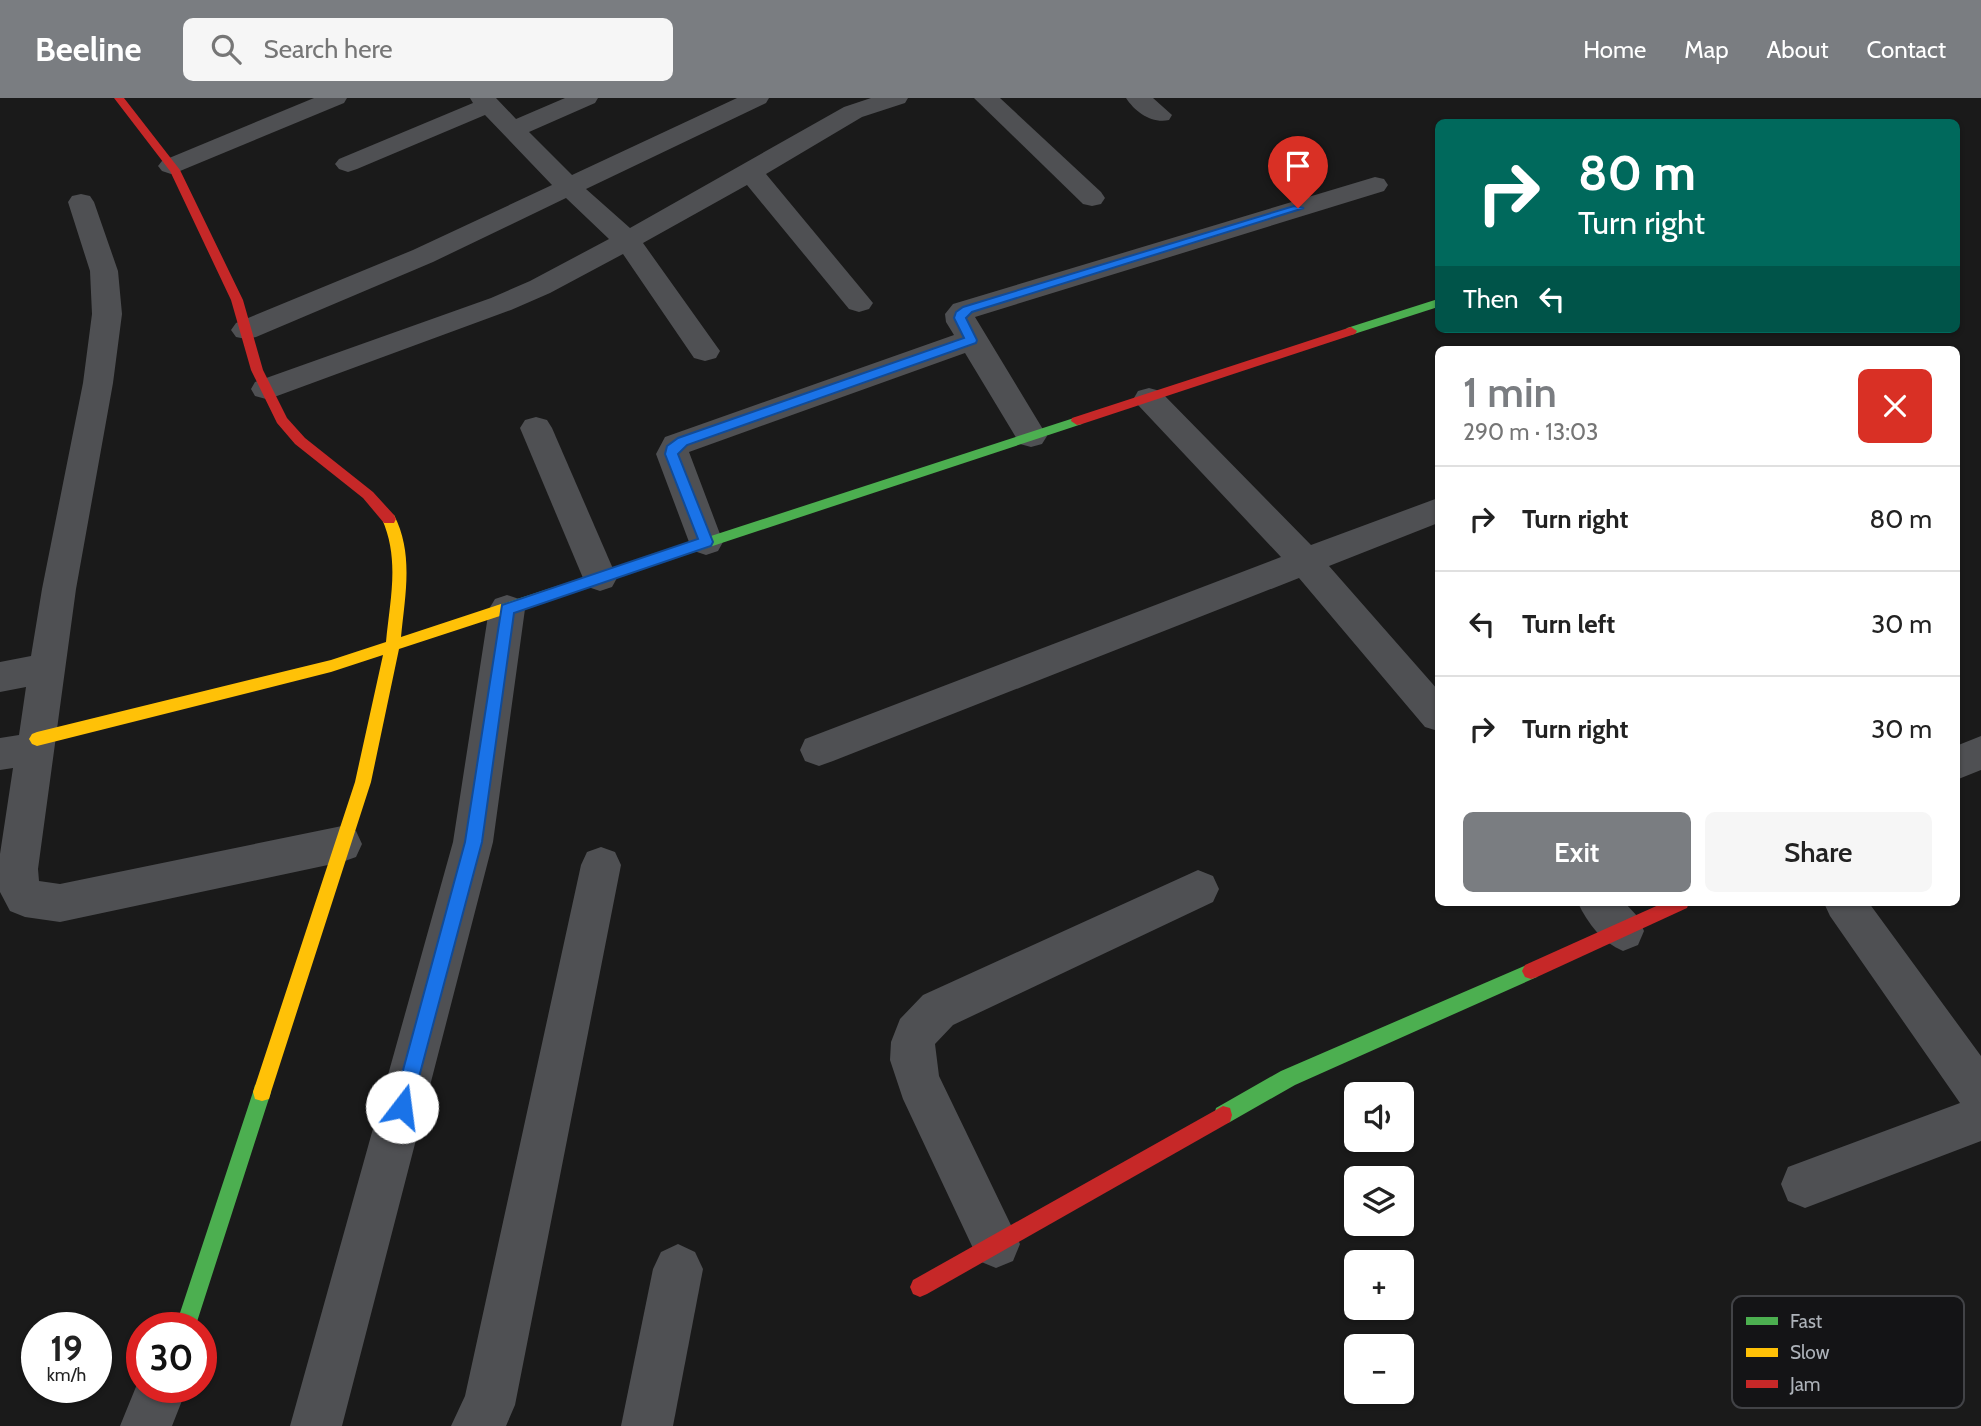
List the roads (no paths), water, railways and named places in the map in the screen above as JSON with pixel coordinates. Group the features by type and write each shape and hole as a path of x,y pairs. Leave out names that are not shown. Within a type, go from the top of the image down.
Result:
{"street":[{"path":"119,98 172,166 236,300 266,389 282,420 300,441 368,495 387,516 398,539 401,563 393,644 363,782 189,1312"},
{"path":"172,166 335,98"},
{"path":"512,130 586,98"},
{"path":"246,330 424,256 757,98"},
{"path":"266,389 540,287 751,173 853,112 896,98"},
{"path":"986,98 1092,198"},
{"path":"1138,98 1160,115"},
{"path":"348,164 485,102 569,187 627,240 705,351"},
{"path":"751,173 859,303"},
{"path":"1031,436 971,340 960,314 968,309 1375,185"},
{"path":"81,202 104,271 107,314 98,383 59,589 47,668 24,747 19,889 25,898 60,903 342,844"},
{"path":"24,747 331,666 1435,304"},
{"path":"706,542 672,454 676,445 971,340"},
{"path":"1149,398 1306,562 1435,712"},
{"path":"536,428 600,578"},
{"path":"819,750 1435,511"},
{"path":"316,1426 473,842 507,609"},
{"path":"0,677 47,668"},
{"path":"1960,762 1981,752"},
{"path":"477,1426 489,1405 601,864"},
{"path":"996,1244 919,1083 910,1058 912,1042 920,1025 937,1010 1198,889"},
{"path":"920,1287 1288,1078 1611,917 1666,906"},
{"path":"1847,906 1981,1094"},
{"path":"1805,1184 1981,1118"},
{"path":"647,1426 678,1269"},
{"path":"146,1426 155,1403"}]}
